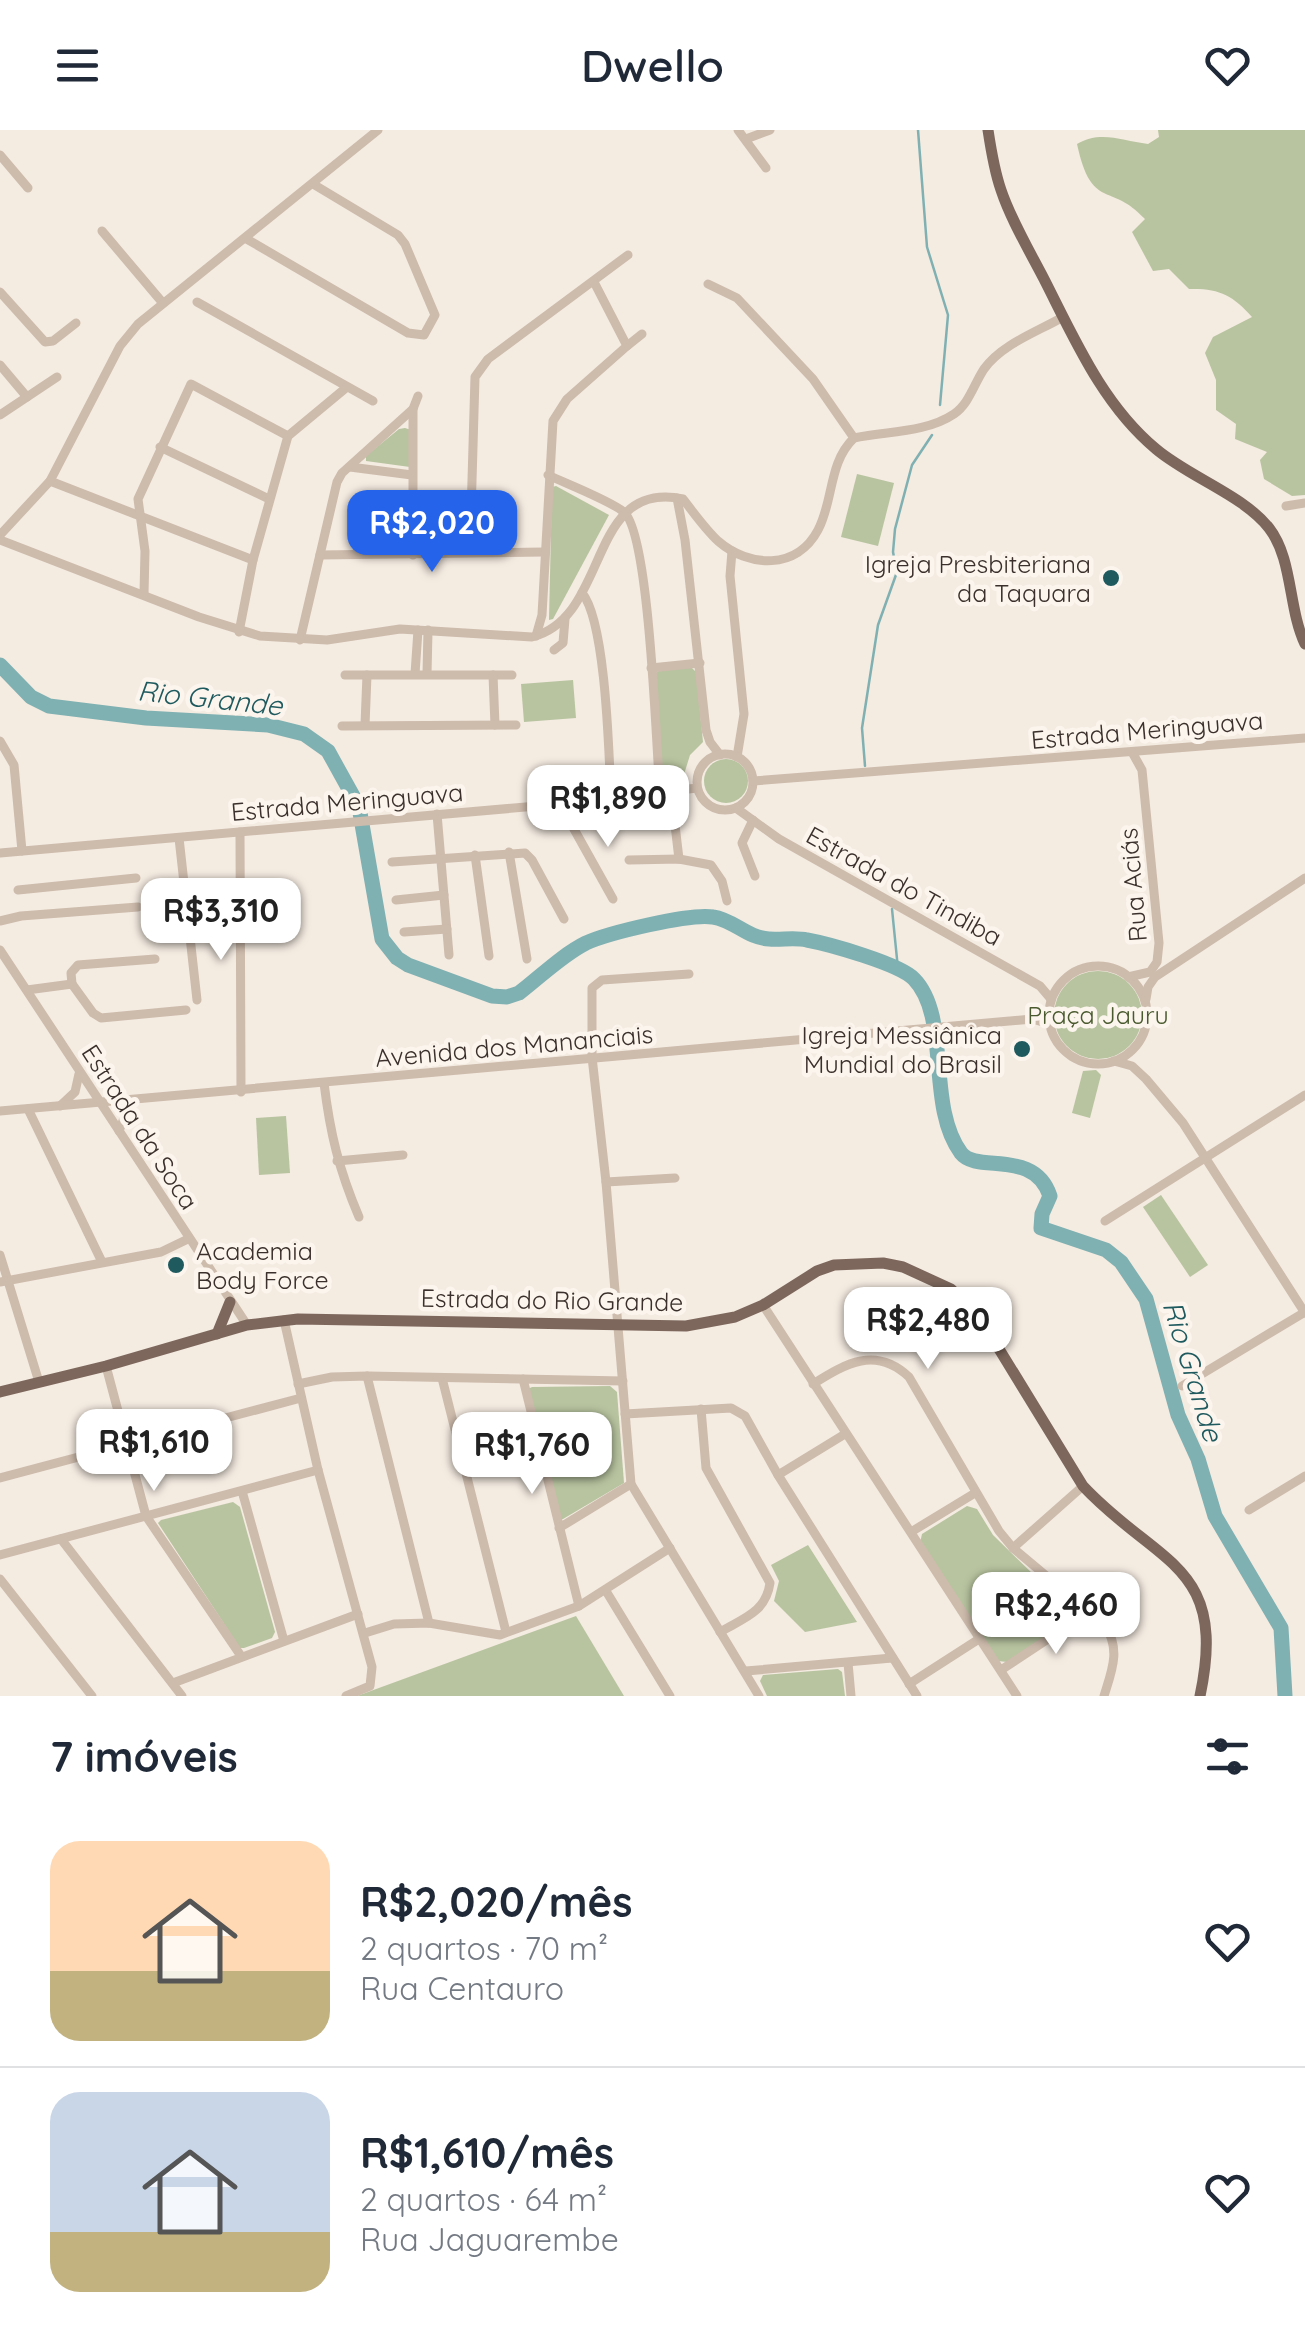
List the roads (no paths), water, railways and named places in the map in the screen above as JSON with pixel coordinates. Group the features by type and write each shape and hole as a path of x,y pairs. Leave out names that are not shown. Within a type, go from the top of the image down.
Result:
{"main road":[{"path":"988,130 1001,191 1106,395 1125,420 1158,451 1255,514 1270,529 1279,546 1292,607 1305,644"},
{"name":"Estrada do Rio Grande","path":"0,1392 247,1325 284,1320 713,1324 763,1305 817,1271 834,1265 883,1263 936,1280 977,1313 1083,1486 1190,1579 1206,1622 1206,1666 1200,1696"},
{"path":"217,1334 230,1302"}],"street":[{"path":"378,130 162,302 120,346 50,481 0,537 239,632 300,640 423,630 536,636 550,632 564,619 624,512 642,500 656,496 683,499 732,551 770,562 785,560 818,532 838,458 854,438 923,426 952,416 963,408 994,357 1063,318"},
{"path":"738,130 766,168"},
{"path":"746,140 770,130"},
{"path":"0,155 28,188"},
{"path":"246,238 408,333 424,335 435,315 406,244 398,235 313,184"},
{"path":"102,231 162,302"},
{"path":"470,550 475,376 488,359 628,255"},
{"path":"594,282 628,346"},
{"path":"708,284 737,298 813,379 854,438"},
{"path":"0,292 45,342 53,341 76,324"},
{"path":"197,302 373,401"},
{"path":"536,636 542,614 553,420 557,410 642,334"},
{"path":"0,365 27,397"},
{"path":"0,415 57,377"},
{"path":"144,594 143,519 138,498 191,384 288,436"},
{"path":"239,632 253,560 288,436 348,387"},
{"path":"413,555 413,409 418,396"},
{"path":"300,640 332,496 342,473 413,409"},
{"path":"160,447 269,499"},
{"path":"350,467 412,475"},
{"path":"548,474 624,512 636,535 665,792 679,860"},
{"path":"50,481 253,560"},
{"path":"676,498 685,540 707,736 720,755"},
{"path":"1286,506 1305,503"},
{"path":"685,540 704,525"},
{"path":"732,551 730,576 744,700 736,757"},
{"path":"320,555 544,552"},
{"path":"591,576 612,798"},
{"path":"582,593 591,604"},
{"path":"542,614 550,632"},
{"path":"554,650 563,643 564,619"},
{"path":"414,674 423,630"},
{"path":"423,630 428,674"},
{"path":"651,668 700,663"},
{"path":"345,675 512,674"},
{"path":"365,725 367,675"},
{"path":"492,675 495,726"},
{"path":"342,726 516,725"},
{"name":"Estrada Meringuava","path":"753,781 1305,738"},
{"path":"0,741 14,765 22,851"},
{"path":"1142,770 1153,750"},
{"name":"Rua Aciás","path":"1128,977 1150,972 1159,943 1142,770 1132,752"},
{"path":"720,755 736,757 745,763 753,781 746,801 736,808 716,809 701,797 697,788 702,766 720,755"},
{"name":"Estrada Meringuava","path":"0,853 560,804 697,788"},
{"path":"746,801 752,818 742,843 755,876"},
{"path":"560,804 613,899"},
{"name":"Estrada do Tindiba","path":"736,808 779,838 1040,986 1050,1003"},
{"path":"437,814 449,954"},
{"path":"240,832 241,1092"},
{"path":"179,838 198,1000"},
{"path":"392,862 514,852 532,860 564,919"},
{"path":"514,852 527,960"},
{"path":"475,856 489,956"},
{"path":"628,860 711,864 722,881 727,901"},
{"path":"18,890 136,878"},
{"path":"1114,1061 1136,1045 1144,1031 1151,982 1305,878"},
{"path":"76,885 79,911"},
{"path":"396,900 444,895"},
{"path":"0,921 138,906"},
{"path":"404,932 447,929"},
{"path":"1159,943 1165,954 1186,956"},
{"name":"Estrada da Soca","path":"0,950 247,1325"},
{"path":"155,960 78,964 71,973 72,984 100,1018 186,1010"},
{"path":"1146,1007 1128,977 1112,968 1094,966 1074,972 1059,985 1050,1003 1050,1024 1062,1049 1074,1058 1086,1063 1114,1061 1132,1066 1146,1079 1183,1123 1305,1312 1182,1386"},
{"path":"688,974 594,984 592,1057 631,1484 759,1696"},
{"path":"27,990 72,984"},
{"path":"1040,986 1059,985"},
{"name":"Avenida dos Mananciais","path":"1032,1018 1050,1003"},
{"name":"Avenida dos Mananciais","path":"0,1111 1032,1018 1050,1024"},
{"path":"1136,1045 1137,1061 1146,1079"},
{"path":"60,1106 76,1092 80,1072"},
{"path":"324,1083 328,1129 359,1216"},
{"path":"1106,1221 1305,1096"},
{"path":"119,1131 131,1100"},
{"path":"28,1109 102,1262"},
{"path":"337,1160 403,1155"},
{"path":"606,1182 675,1178"},
{"path":"4,1282 161,1252 188,1239"},
{"path":"0,1255 4,1282 39,1382"},
{"path":"763,1305 1017,1696"},
{"path":"284,1320 318,1470 372,1666 370,1686 346,1696"},
{"path":"812,1384 854,1360 882,1360 909,1377 975,1493 1013,1548 1105,1625 1115,1648 1104,1696"},
{"path":"106,1366 146,1516 241,1656"},
{"path":"298,1384 332,1377 367,1376 622,1381"},
{"path":"367,1376 428,1623"},
{"path":"442,1378 506,1632"},
{"path":"522,1379 580,1606"},
{"path":"0,1478 301,1398"},
{"path":"702,1409 706,1468 770,1583 768,1598 761,1608 720,1632"},
{"path":"625,1414 739,1411 917,1696"},
{"path":"778,1475 844,1434"},
{"path":"0,1556 318,1470"},
{"path":"1249,1510 1305,1476"},
{"path":"559,1528 631,1484"},
{"path":"1013,1548 1083,1486"},
{"path":"242,1491 284,1642"},
{"path":"910,1532 975,1493"},
{"path":"61,1539 182,1696"},
{"path":"365,1633 394,1624 428,1623 490,1635 506,1632 580,1606 670,1548"},
{"path":"0,1579 92,1696"},
{"path":"606,1590 670,1696"},
{"path":"1001,1670 1089,1612"},
{"path":"172,1683 358,1614"},
{"path":"910,1684 979,1639"},
{"path":"746,1672 892,1658"},
{"path":"848,1663 851,1696"}],"waterway":[{"path":"918,130 927,247 948,315 940,405"},
{"path":"865,766 862,728 878,625 897,572 893,552 895,529 912,465 932,435"},
{"name":"Rio Grande","path":"0,665 31,697 49,706 146,718 268,725 304,734 328,751 359,807 382,939 408,965 492,996 519,993 586,943 649,925 702,917 721,919 761,938 802,939 847,950 894,967 914,979 932,1016 944,1111 950,1134 961,1153 979,1162 1032,1172 1050,1196 1041,1228 1106,1250 1121,1262 1146,1299 1178,1415 1198,1459 1215,1516 1281,1628 1285,1696"},
{"path":"892,909 898,969"}],"place":[{"name":"Igreja Presbiteriana da Taquara","path":"1111,578"},
{"name":"Igreja Messiânica Mundial do Brasil","path":"1022,1049"},
{"name":"Academia Body Force","path":"176,1265"}],"park label":[{"name":"Praça Jauru","path":"1098,1015"}]}
